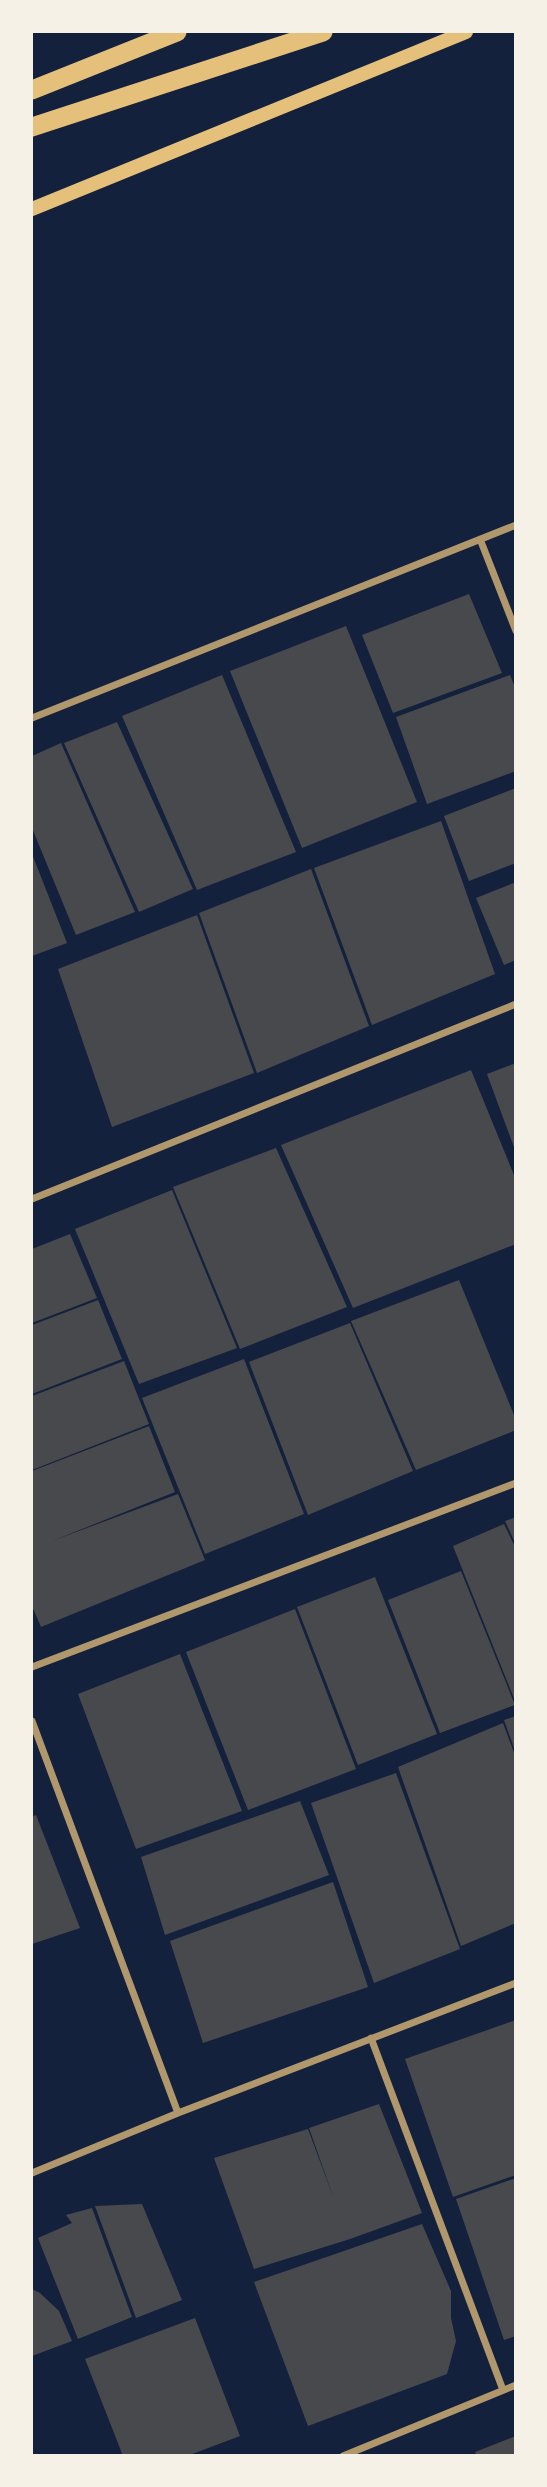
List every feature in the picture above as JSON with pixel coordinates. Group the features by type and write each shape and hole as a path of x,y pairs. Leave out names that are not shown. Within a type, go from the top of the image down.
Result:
{"highway":[{"path":"32,90 177,32"},
{"path":"32,127 323,32"}],"main road":[{"path":"32,209 466,32"}],"street":[{"path":"32,718 516,525"},
{"path":"480,539 516,631"},
{"path":"32,1199 516,1004"},
{"path":"32,1667 516,1483"},
{"path":"32,1721 178,2113"},
{"path":"32,2173 178,2113 516,1983"},
{"path":"371,2038 503,2390"},
{"path":"342,2455 516,2385"}],"building":[{"path":"469,594 502,673 393,713 362,635"},
{"path":"346,626 417,802 302,848 230,671"},
{"path":"222,675 296,852 197,890 122,716"},
{"path":"510,675 516,690 516,771 427,804 396,717"},
{"path":"117,722 193,889 139,912 64,743"},
{"path":"61,743 135,912 76,935 32,828 32,756"},
{"path":"516,788 516,863 469,881 444,816"},
{"path":"441,821 495,974 372,1025 314,868"},
{"path":"32,854 67,943 32,956"},
{"path":"311,869 369,1026 257,1073 199,913"},
{"path":"516,882 516,960 504,965 476,898"},
{"path":"197,915 254,1073 112,1127 58,969"},
{"path":"516,1063 516,1150 515,1150 487,1074"},
{"path":"471,1070 516,1180 516,1244 353,1308 281,1145"},
{"path":"276,1148 347,1307 240,1349 173,1187"},
{"path":"172,1190 237,1348 139,1384 75,1229"},
{"path":"70,1234 97,1298 32,1323 32,1249"},
{"path":"459,1280 516,1420 516,1430 416,1470 351,1321"},
{"path":"98,1300 122,1359 32,1394 32,1325"},
{"path":"350,1323 413,1471 308,1515 249,1362"},
{"path":"244,1359 304,1514 205,1554 142,1398"},
{"path":"124,1361 149,1424 32,1470 32,1396"},
{"path":"149,1426 175,1492 52,1541 178,1494 205,1560 41,1627 32,1606 32,1471"},
{"path":"516,1517 516,1545 505,1521"},
{"path":"504,1524 516,1549 515,1701 453,1546"},
{"path":"461,1571 515,1705 440,1733 388,1600"},
{"path":"375,1577 437,1734 358,1765 297,1607"},
{"path":"295,1609 356,1769 248,1810 186,1652"},
{"path":"180,1654 242,1811 136,1849 78,1694"},
{"path":"516,1716 516,1751 515,1751 504,1720"},
{"path":"503,1723 516,1758 516,1923 461,1946 398,1767"},
{"path":"396,1773 460,1949 374,1983 311,1803"},
{"path":"300,1801 329,1875 165,1935 141,1857"},
{"path":"36,1815 80,1928 32,1944 32,1817"},
{"path":"333,1882 368,1987 203,2043 170,1941"},
{"path":"516,2020 516,2175 453,2197 405,2059"},
{"path":"379,2104 422,2213 254,2269 214,2158 308,2129 334,2199 309,2128"},
{"path":"516,2178 516,2336 504,2340 456,2199"},
{"path":"142,2204 182,2300 136,2318 95,2206"},
{"path":"92,2208 132,2317 78,2339 38,2238 72,2223 66,2215"},
{"path":"422,2224 451,2291 451,2318 456,2341 447,2374 308,2426 254,2282"},
{"path":"32,2289 59,2311 72,2341 32,2356"},
{"path":"195,2318 240,2436 187,2456 123,2456 85,2359"},
{"path":"516,2436 516,2456 477,2456 475,2452"}]}
